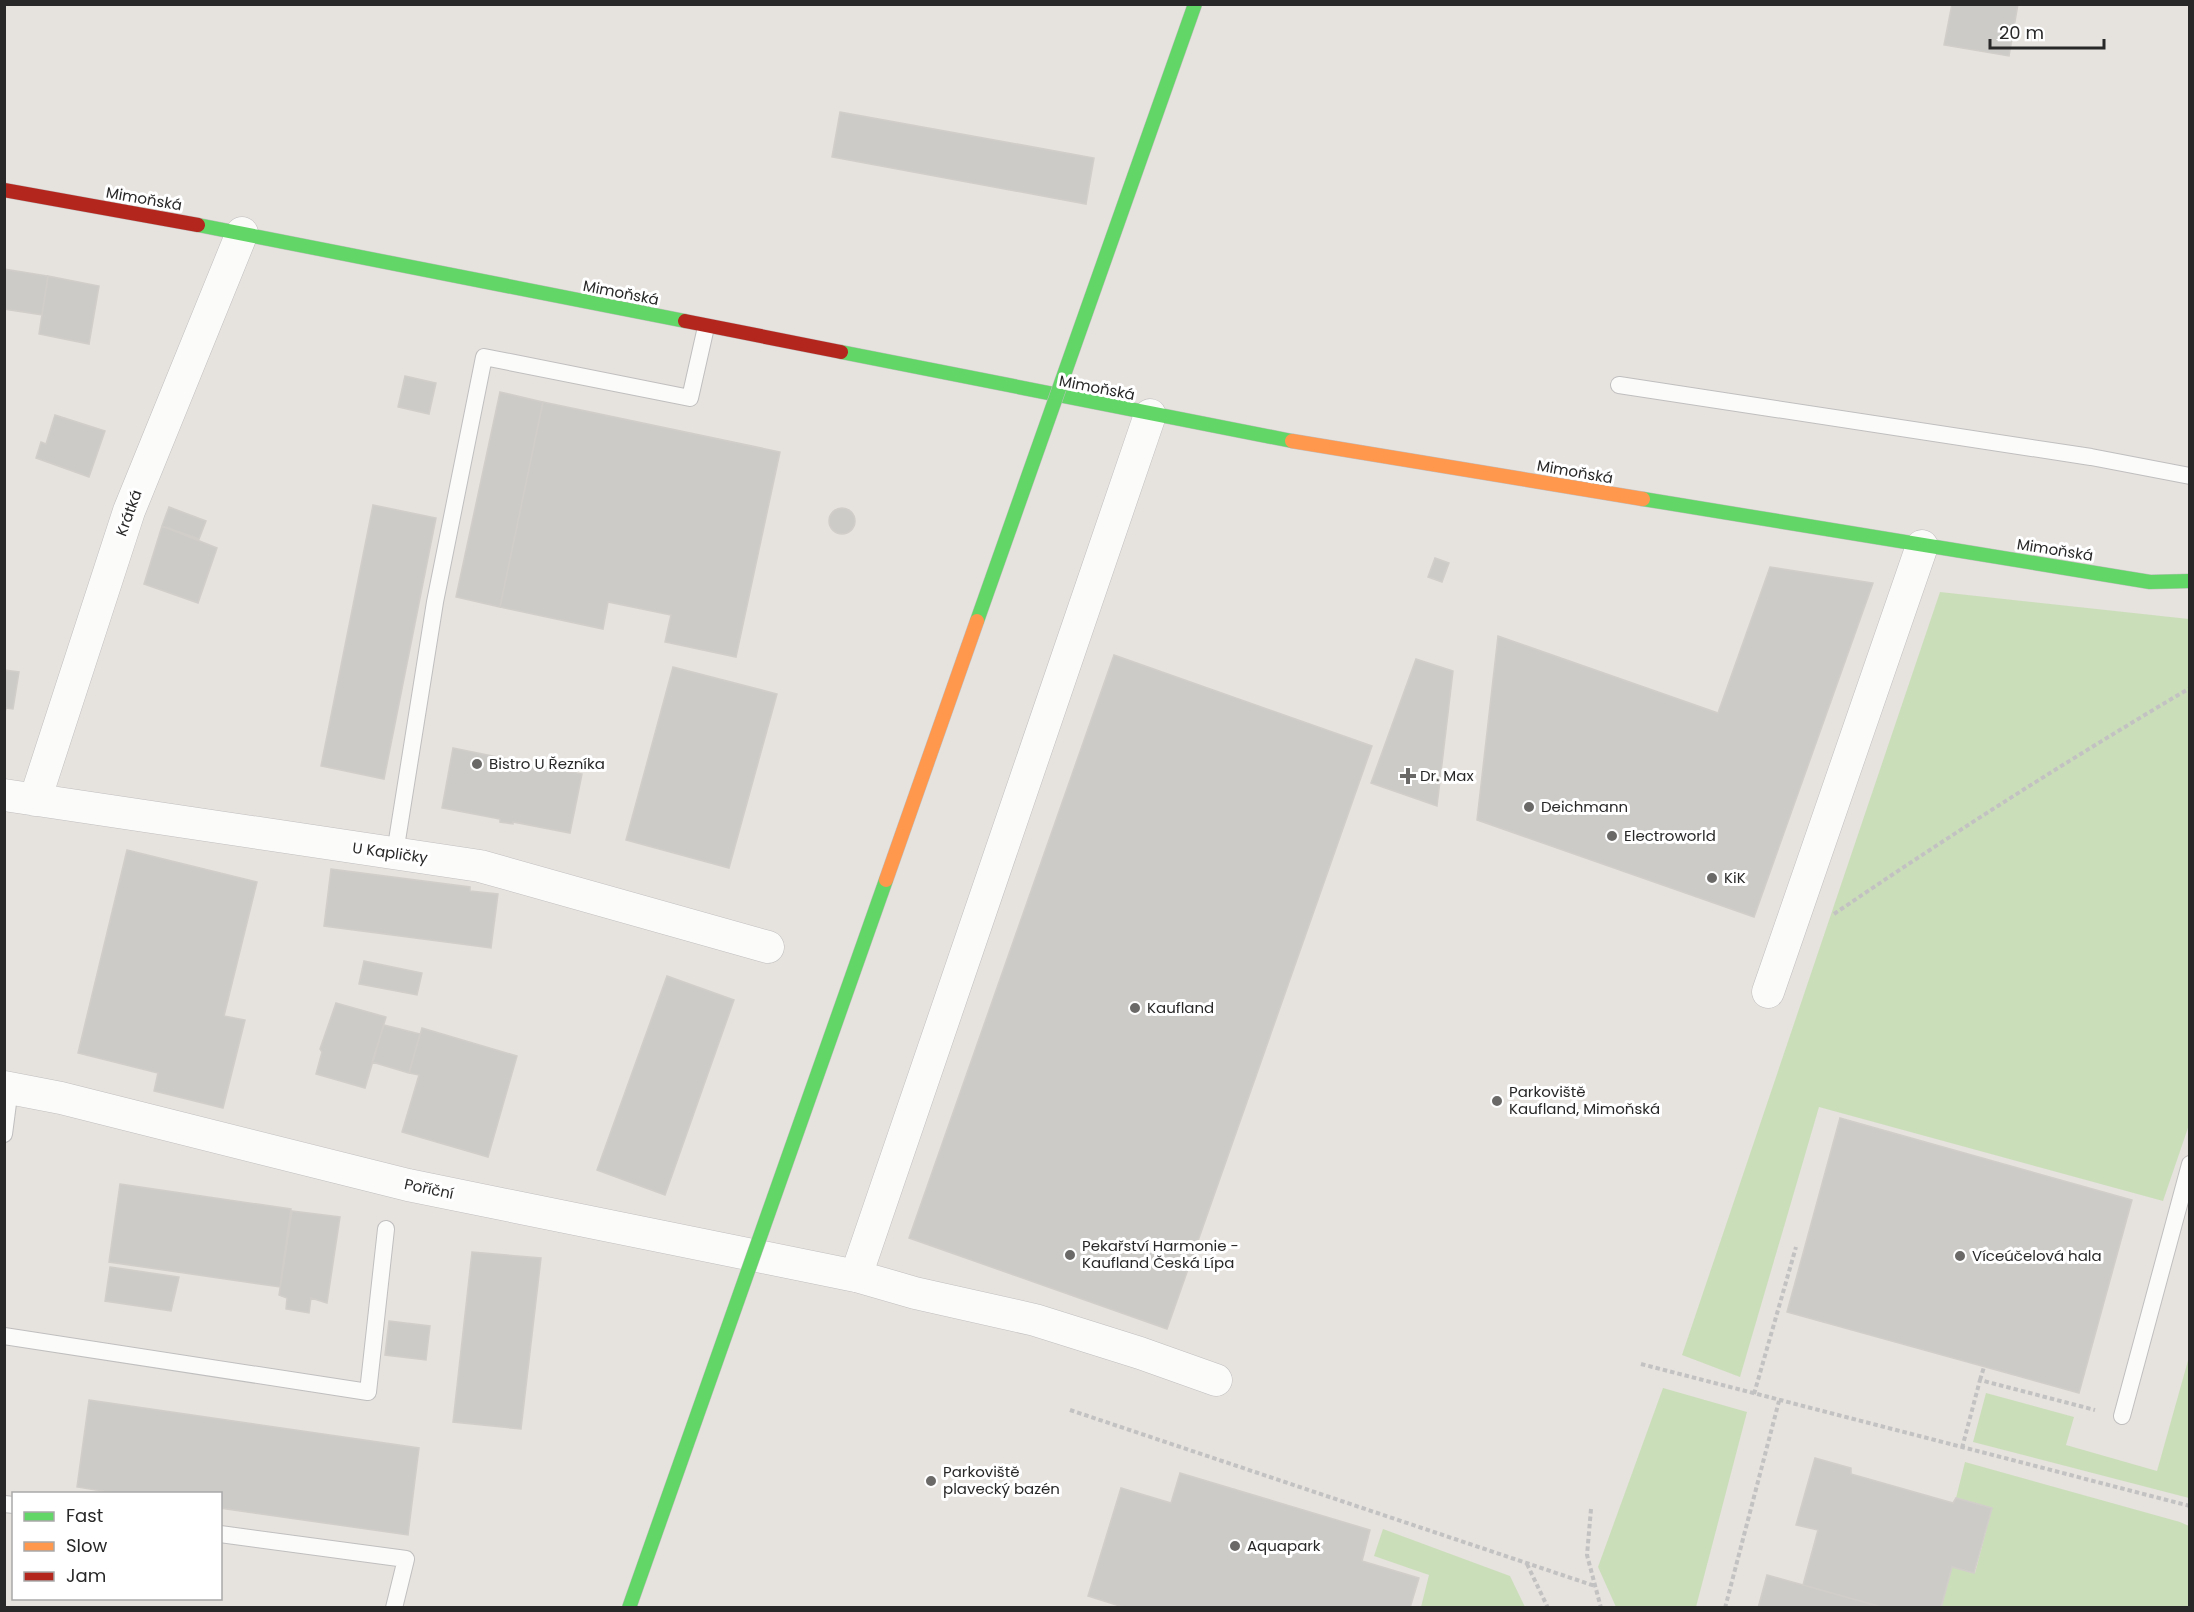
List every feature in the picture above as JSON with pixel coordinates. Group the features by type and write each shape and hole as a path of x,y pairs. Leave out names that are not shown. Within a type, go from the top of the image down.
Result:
{"street":[{"path":"629,1608 1195,4"},
{"name":"Mimoňská","path":"4,190 242,233 1150,415 1922,546 2150,582 2190,581"},
{"name":"Krátká","path":"35,800 129,511 242,233"},
{"path":"856,1276 1150,415"},
{"path":"1768,992 1922,546"},
{"name":"U Kapličky","path":"4,795 480,866 768,947"},
{"name":"Poříční","path":"7,1087 61,1098 408,1185 856,1276 915,1293 1035,1320 1216,1380"}],"lane":[{"path":"394,853 435,602 484,357 690,398 706,327"},
{"path":"1619,386 2091,457 2190,476"},
{"path":"4,1134 7,1087"},
{"path":"2121,1416 2190,1164"},
{"path":"4,1336 368,1392 386,1229"},
{"path":"222,1534 406,1559 394,1608"}],"path":[{"path":"1833,915 1950,835 2096,743 2190,688"},
{"path":"1754,1394 1796,1247"},
{"path":"1641,1364 2190,1506"},
{"path":"1962,1448 1984,1367"},
{"path":"1980,1380 2121,1416"},
{"path":"1725,1608 1779,1401"},
{"path":"1070,1410 1595,1586"},
{"path":"1591,1509 1587,1555 1601,1608"},
{"path":"1527,1563 1548,1608"}],"green space":[{"path":"1940,592 2189,619 2190,1122 2163,1201 1819,1107 1740,1377 1682,1355"},
{"path":"2189,1357 2189,1498 1973,1442 1986,1393 2074,1417 2066,1445 2157,1471"},
{"path":"1663,1388 1747,1412 1696,1607 1616,1607 1598,1567"},
{"path":"1965,1462 2189,1526 2189,1607 1941,1608 1952,1567 1975,1573 1992,1508 1956,1498"},
{"path":"1383,1529 1510,1576 1525,1607 1421,1607 1429,1575 1374,1556"}],"building":[{"path":"1952,4 2018,4 2009,56 1944,45"},
{"path":"840,112 1094,158 1086,204 832,157"},
{"path":"4,269 48,276 42,315 4,309"},
{"path":"48,276 99,286 89,344 39,334"},
{"path":"405,376 436,383 429,414 398,407"},
{"path":"500,392 543,402 500,607 456,597"},
{"path":"543,402 780,452 736,657 665,642 671,615 608,602 603,629 500,607"},
{"path":"55,415 105,431 89,477 36,458 41,442 46,444"},
{"path":"373,505 436,518 384,779 321,766"},
{"path":"169,507 206,521 199,539 162,526"},
{"path":"842,508 851,512 855,521 851,530 842,534 833,530 829,521 833,512"},
{"path":"162,526 217,548 198,603 144,584"},
{"path":"1435,558 1449,563 1442,582 1428,577"},
{"path":"1770,567 1873,583 1754,917 1477,820 1498,636 1718,713"},
{"name":"Kaufland","path":"1114,655 1372,746 1167,1329 909,1238"},
{"path":"1416,659 1453,671 1437,806 1371,783"},
{"path":"673,667 777,694 729,868 626,840"},
{"path":"4,670 19,672 13,709 6,708 4,717"},
{"path":"453,748 582,774 570,833 513,822 513,824 500,822 500,819 442,808"},
{"path":"127,850 257,882 224,1016 245,1020 223,1108 154,1091 158,1073 78,1053"},
{"path":"331,869 470,887 470,891 498,894 491,948 324,926"},
{"path":"364,961 422,973 417,995 359,984"},
{"path":"667,976 734,1000 665,1195 597,1170"},
{"path":"336,1003 386,1017 365,1088 316,1074 322,1052 320,1049"},
{"path":"384,1025 420,1034 409,1073 372,1062"},
{"path":"422,1028 517,1056 488,1157 402,1132 419,1075 409,1073"},
{"name":"Víceúčelová hala","path":"1840,1118 2132,1200 2079,1393 1787,1312"},
{"path":"120,1184 291,1209 280,1287 109,1262"},
{"path":"292,1211 340,1217 327,1303 311,1298 309,1313 286,1309 287,1298 279,1295"},
{"path":"472,1252 541,1258 521,1429 453,1422"},
{"path":"110,1267 179,1277 171,1311 105,1301"},
{"path":"389,1321 430,1326 426,1360 385,1355"},
{"path":"89,1400 419,1448 408,1535 222,1508 222,1492 108,1492 77,1487"},
{"path":"1815,1458 1851,1468 1851,1474 1953,1503 1956,1498 1992,1508 1974,1573 1952,1567 1941,1608 1885,1608 1803,1585 1818,1530 1796,1525"},
{"name":"Aquapark","path":"1180,1473 1370,1530 1362,1561 1419,1578 1410,1608 1126,1608 1088,1596 1121,1488 1171,1503"},
{"path":"1767,1575 1803,1585 1885,1608 1758,1608"}],"traffic: fast":[{"path":"977,621 1195,4"},
{"path":"198,225 685,321"},
{"path":"841,352 1292,441"},
{"path":"1643,499 2150,582 2190,581"},
{"path":"629,1608 886,880"}],"traffic: slow":[{"path":"1292,441 1643,499"},
{"path":"886,880 977,621"}],"traffic: jam":[{"path":"4,190 198,225"},
{"path":"685,321 841,352"}],"place":[{"name":"Bistro U Řezníka","path":"477,764"},
{"name":"Dr. Max","path":"1408,776"},
{"name":"Deichmann","path":"1529,807"},
{"name":"Electroworld","path":"1612,836"},
{"name":"KiK","path":"1712,878"},
{"name":"Kaufland","path":"1135,1008"},
{"name":"Parkoviště Kaufland, Mimoňská","path":"1497,1101"},
{"name":"Pekařství Harmonie - Kaufland Česká Lípa","path":"1070,1255"},
{"name":"Víceúčelová hala","path":"1960,1256"},
{"name":"Parkoviště plavecký bazén","path":"931,1481"},
{"name":"Aquapark","path":"1235,1546"}]}
